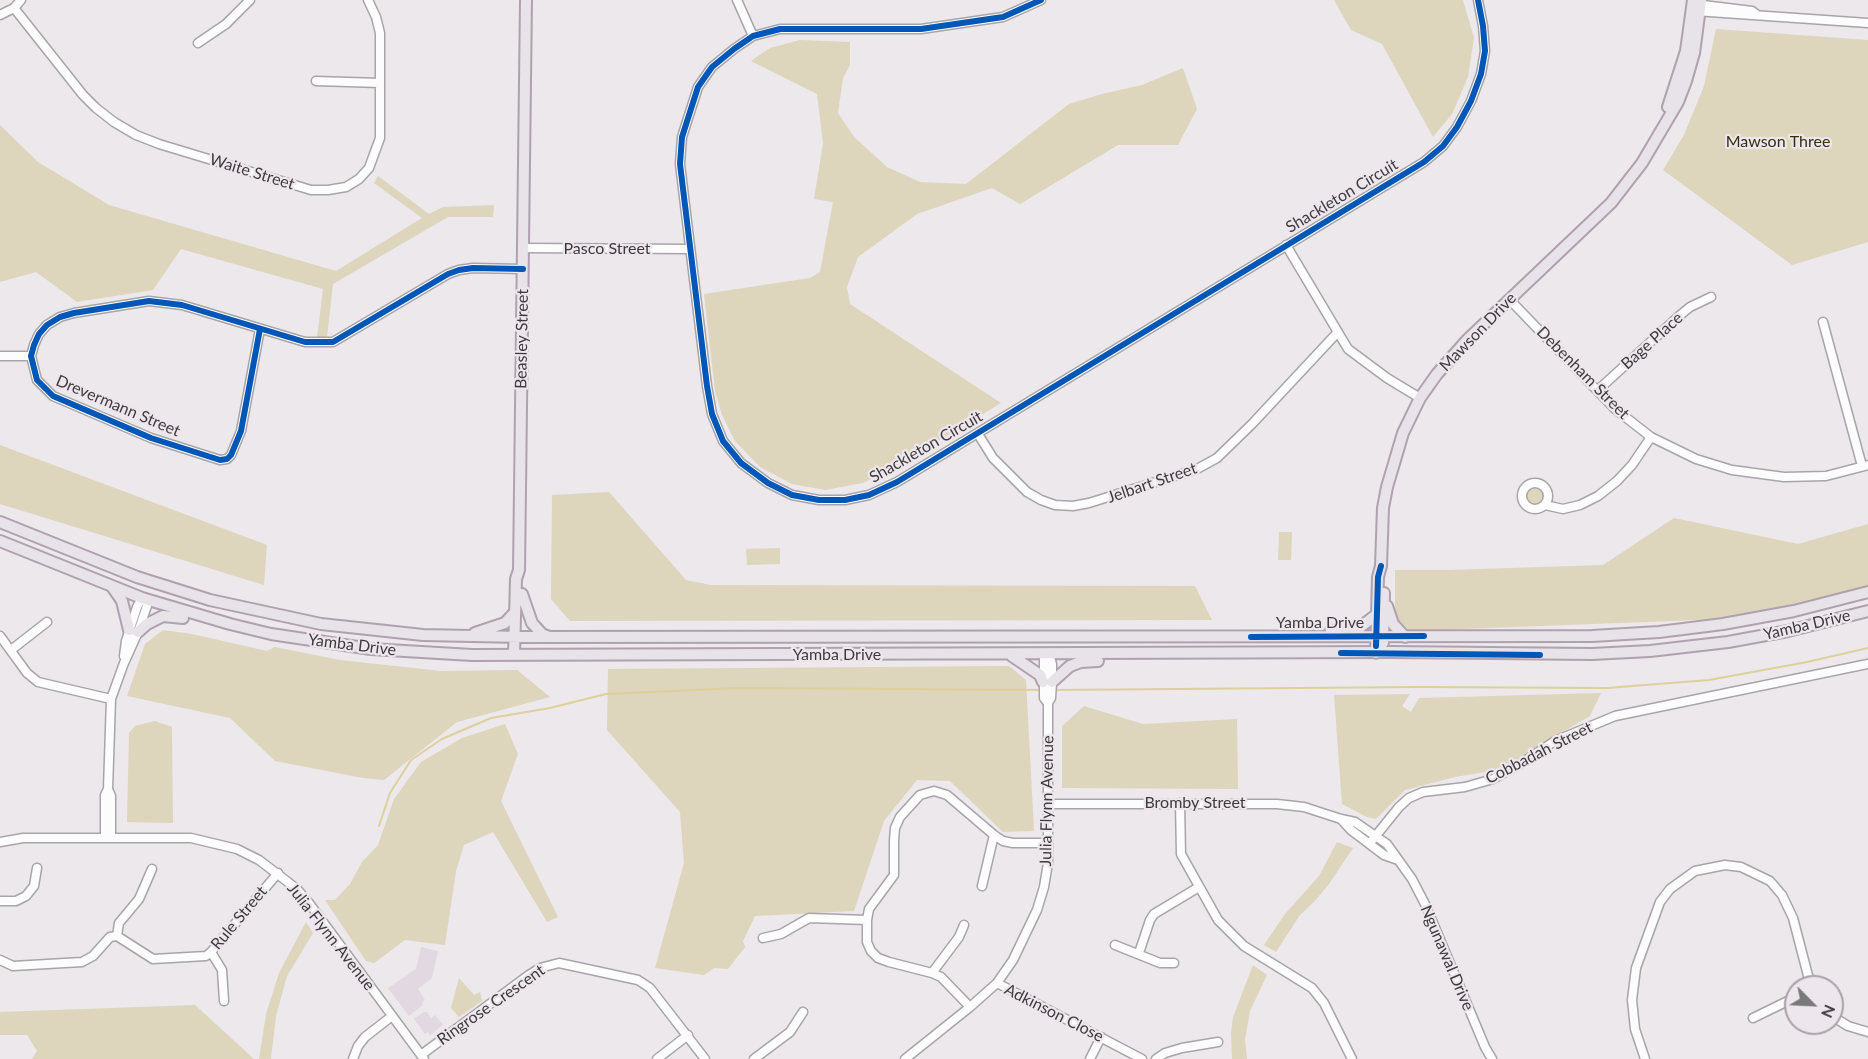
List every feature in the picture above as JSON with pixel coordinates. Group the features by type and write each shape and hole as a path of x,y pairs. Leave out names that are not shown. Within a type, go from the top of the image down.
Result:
{"main road":[{"name":"Beasley Street","path":"518,637 515,612 516,579 519,570 526,0"},
{"name":"Mawson Drive","path":"1379,636 1376,615 1383,508 1403,434 1420,398 1437,374 1468,339 1611,203 1642,163 1678,102 1686,81 1694,53 1697,5"},
{"name":"Yamba Drive","path":"0,522 151,582 210,600 321,624 395,633 457,636 1592,636 1659,632 1758,618 1826,604 1868,592"},
{"name":"Yamba Drive","path":"0,541 113,587 207,619 271,634 371,649 422,653 517,655 1010,655 1047,653 1540,655 1650,651 1758,637 1868,611"},
{"name":"Mawson Drive","path":"1379,636 1384,591 1381,566"},
{"name":"Beasley Street","path":"518,637 523,579 519,570"},
{"path":"145,599 151,582"},
{"path":"113,587 122,601 134,631 163,616 207,619"},
{"path":"1384,591 1388,614 1393,624 1405,637"},
{"path":"522,594 532,623 536,629 549,637"},
{"path":"457,636 505,623 515,612"},
{"path":"1317,636 1333,630 1359,628 1376,615"},
{"path":"1379,636 1379,653"},
{"path":"517,655 518,637"},
{"path":"984,637 1010,643 1036,643 1047,653 1053,643 1065,637"},
{"path":"1010,655 1048,682 1070,666 1081,662 1097,661 1115,654"}],"street":[{"path":"0,15 14,8 21,0"},
{"path":"198,43 226,24 250,0"},
{"name":"Waite Street","path":"14,8 96,108 136,135 311,190 328,190 346,187 359,179 369,168 380,138 380,33 368,0"},
{"path":"737,0 753,36"},
{"name":"Shackleton Circuit","path":"1041,0 1003,17 921,29 796,27 780,29 753,36 712,67 698,87 682,137 680,164 707,386 712,414 723,441 741,463 768,483 792,495 819,500 845,500 869,495 897,482 1424,162 1443,146 1457,127 1471,101 1481,74 1485,51 1478,0"},
{"path":"1697,5 1752,11 1756,14 1868,23"},
{"path":"316,81 380,83"},
{"path":"1286,245 1348,349 1420,398"},
{"name":"Pasco Street","path":"523,248 690,249"},
{"path":"0,356 32,356 39,334 47,325 60,317 149,301 182,305 305,342 333,342 448,274 473,268 523,269"},
{"name":"Bage Place","path":"1598,390 1679,316 1690,307 1711,297"},
{"name":"Debenham Street","path":"1509,299 1615,409 1651,437 1696,459 1731,470 1784,477 1826,476 1865,465"},
{"path":"1823,322 1865,465"},
{"name":"Drevermann Street","path":"32,356 37,380 53,396 151,438 220,460 227,459 231,455 241,431 260,329"},
{"name":"Jelbart Street","path":"978,434 993,458 1027,492 1055,505 1089,504 1197,469 1217,458 1337,333"},
{"path":"1545,505 1563,509 1580,505 1598,496 1632,465 1651,437"},
{"path":"108,838 105,795 108,789 110,703 124,663 126,641 134,631 137,607 145,599"},
{"path":"11,650 47,622"},
{"path":"0,636 27,673 38,682 110,703"},
{"name":"Julia Flynn Avenue","path":"908,1057 997,983 1013,960 1044,887 1048,863 1048,703 1044,698 1052,664 1047,653"},
{"name":"Cobbadah Street","path":"1370,843 1409,798 1423,792 1465,787 1493,779 1555,741 1615,716 1868,664"},
{"path":"970,1007 941,977 878,958 871,951 867,942 869,909 894,875 896,828 900,817 920,795 934,791 947,795 1003,841 1048,843"},
{"path":"1180,803 1181,854 1218,920 1244,946 1312,988 1324,1003 1352,1059"},
{"name":"Bromby Street","path":"1048,804 1277,804 1304,807 1355,822 1377,835"},
{"path":"1338,818 1370,843"},
{"path":"982,886 994,835"},
{"name":"Ngunawal Drive","path":"1377,835 1392,848 1425,904 1492,1059"},
{"name":"Julia Flynn Avenue","path":"0,842 23,838 191,838 237,849 260,860 297,889 309,903 423,1057"},
{"name":"Ngunawal Drive","path":"1370,843 1384,855 1398,860"},
{"path":"1645,1059 1635,1029 1632,1000 1636,968 1660,902 1670,889 1695,871 1725,865 1741,867 1770,881 1782,895 1793,918 1807,975"},
{"path":"0,901 16,901 26,896 34,886 37,868"},
{"path":"0,960 13,966 82,962 93,956 110,937 117,936 119,923 139,899 152,869"},
{"name":"Rule Street","path":"117,936 153,959 200,957 211,952 278,873"},
{"path":"1139,953 1154,914 1199,887"},
{"path":"764,938 781,934 809,918 867,920"},
{"path":"932,973 959,937 964,926"},
{"path":"1116,945 1160,963 1174,963"},
{"path":"211,952 222,969 224,1000"},
{"name":"Ringrose Crescent","path":"423,1057 536,970 559,963 638,980 650,988 705,1059"},
{"name":"Adkinson Close","path":"997,983 1142,1059"},
{"path":"1753,1018 1784,1003"},
{"path":"754,1059 790,1032 803,1012"},
{"path":"353,1059 358,1046 365,1037 392,1016"},
{"path":"1844,1024 1868,1032"},
{"path":"657,1059 687,1035"},
{"path":"1090,1059 1101,1037"},
{"path":"1156,1059 1165,1053 1182,1048 1218,1042"}],"shaded area":[{"path":"421,947 438,951 432,978 418,989 425,1000 423,1005 409,1016 388,988 416,969"},
{"path":"427,1012 431,1018 435,1015 443,1025 430,1035 428,1032 425,1034 414,1019"}],"green space":[{"path":"1334,0 1463,0 1474,38 1468,77 1452,114 1433,137 1382,44 1351,30"},
{"name":"Mawson Three","path":"1716,29 1868,40 1868,242 1792,265 1663,170 1684,135 1704,86"},
{"path":"800,40 850,42 850,65 843,78 838,113 854,137 887,167 920,182 966,184 1069,104 1142,85 1183,68 1197,109 1178,145 1118,145 1020,204 992,188 917,214 858,257 847,287 850,304 1001,403 894,468 863,483 825,490 792,484 760,467 735,441 722,415 715,391 704,294 810,278 820,272 833,202 814,199 823,143 817,94 751,61 770,48"},
{"path":"0,125 38,162 109,205 336,271 422,218 374,183 378,176 429,214 443,207 494,205 493,217 448,217 333,284 327,337 317,338 323,289 181,249 153,290 77,302 36,272 0,282"},
{"path":"0,445 267,545 264,585 0,504"},
{"path":"1535,488 1541,491 1544,497 1541,503 1535,506 1529,503 1526,497 1529,491"},
{"path":"609,492 686,580 711,585 1195,586 1212,620 570,621 551,599 552,495"},
{"path":"1674,518 1798,544 1868,524 1868,589 1723,619 1410,631 1395,619 1395,570 1603,565"},
{"path":"1279,532 1292,532 1291,560 1278,560"},
{"path":"780,548 780,564 747,565 746,549"},
{"path":"163,630 192,634 267,651 275,647 340,660 441,671 517,670 550,697 457,722 384,780 363,778 275,761 230,718 127,696 145,644"},
{"path":"1009,666 1026,680 1034,831 1003,832 950,781 917,780 884,821 854,911 755,916 743,941 745,947 728,969 714,968 704,975 655,968 684,863 680,812 607,730 608,669"},
{"path":"1601,693 1590,716 1504,769 1455,777 1405,790 1376,819 1367,817 1342,804 1334,695 1410,694 1402,706 1411,712 1419,698"},
{"path":"1084,706 1143,724 1237,719 1238,789 1062,788 1062,726"},
{"path":"155,721 172,727 173,823 127,822 129,733 135,726"},
{"path":"505,724 518,754 501,801 558,917 547,922 493,832 464,845 456,871 445,945 405,940 374,963 366,961 325,900 335,900 350,884 362,862 378,845 394,799 421,762 462,738"},
{"path":"1337,842 1353,848 1329,884 1300,915 1276,952 1264,945 1285,914 1319,876"},
{"path":"306,922 313,933 287,976 276,1016 271,1059 259,1059 266,1014 279,973"},
{"path":"1253,965 1267,975 1250,1011 1245,1040 1247,1059 1232,1059 1233,1017"},
{"path":"459,978 474,995 480,992 482,1001 459,1017 451,1008"},
{"path":"195,1005 254,1059 32,1059 37,1051 27,1035 0,1035 0,1012"}],"waterway":[{"path":"1053,690 1607,688 1709,680 1868,648"},
{"path":"379,826 390,793 411,760 442,739 491,718 550,708 606,694 739,688 1041,690"}],"cycle path":[{"path":"1041,0 1003,17 921,29 780,29 753,36 734,49 712,67 698,87 682,137 680,164 707,386 712,414 723,441 741,463 768,483 792,495 819,500 845,500 869,495 897,482 1424,162 1443,146 1457,127 1471,101 1481,74 1485,51 1478,0"},
{"path":"260,329 241,431 231,455 227,459 220,460 151,438 53,396 37,380 31,356 39,334 47,325 60,317 149,301 182,305 305,342 333,342 448,274 473,268 523,269"},
{"path":"1376,646 1378,577 1381,566"},
{"path":"1251,637 1424,636"},
{"path":"1341,653 1540,655"}]}
